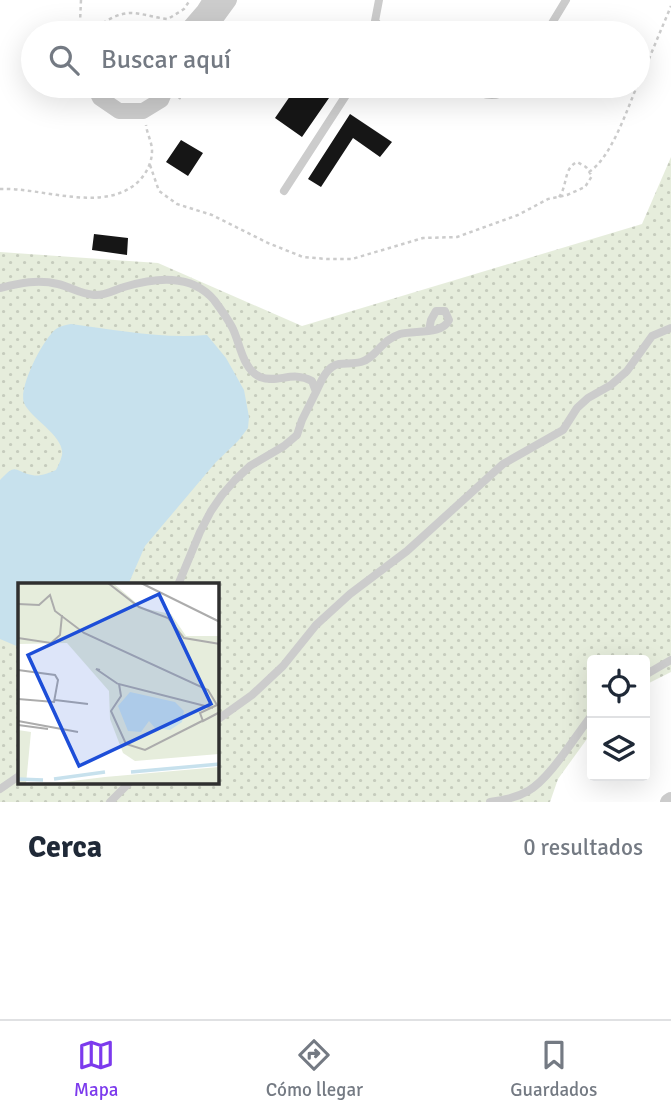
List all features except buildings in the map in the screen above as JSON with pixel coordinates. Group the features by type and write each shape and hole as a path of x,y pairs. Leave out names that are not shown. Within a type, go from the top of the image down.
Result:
{"street":[{"path":"195,21 211,0"},
{"path":"214,21 229,0"},
{"path":"100,98 120,111 143,111 162,98"}],"lane":[{"path":"375,21 379,0"},
{"path":"553,21 566,0"},
{"path":"284,191 344,98"},
{"path":"0,288 26,282 42,282 60,284 78,292 104,295 142,282 186,282 200,287 218,306 232,328 252,371 261,377 274,379 325,374"},
{"path":"219,719 252,695 283,666 316,625 350,594 407,551 503,464 564,430 588,398 611,385 627,371 653,335 671,328"},
{"path":"179,583 200,532 222,495 250,466 297,435 325,374 336,364 361,362 373,355 391,337 429,330"},
{"path":"304,376 313,381 316,392"},
{"path":"650,672 671,660"},
{"path":"490,802 511,798 530,790 553,768 590,718"},
{"path":"0,789 18,777"},
{"path":"110,802 128,785"}],"path":[{"path":"80,21 81,0"},
{"path":"106,21 130,13 168,19 184,9 190,0"},
{"path":"650,56 671,6"},
{"path":"589,173 598,167 611,146 632,98"},
{"path":"0,189 100,198 114,196 135,185 145,175 152,153 143,111"},
{"path":"150,165 159,191 177,204 212,215 303,257 352,259 423,239 457,237 517,215 548,199 559,197 567,195 585,187 592,176 586,167 577,162 570,165 564,189 559,197"}],"green space":[{"path":"671,157 671,672 650,682 650,655 587,655 587,739 558,779 550,802 0,802 0,252 158,263 302,326 642,224"}],"water":[{"path":"71,324 156,335 207,335 226,358 244,390 249,417 248,428 145,546 129,583 18,583 18,647 0,639 0,480 13,469 38,475 56,470 59,465 62,448 53,434 28,409 23,396 33,364 51,334 61,326"}]}
